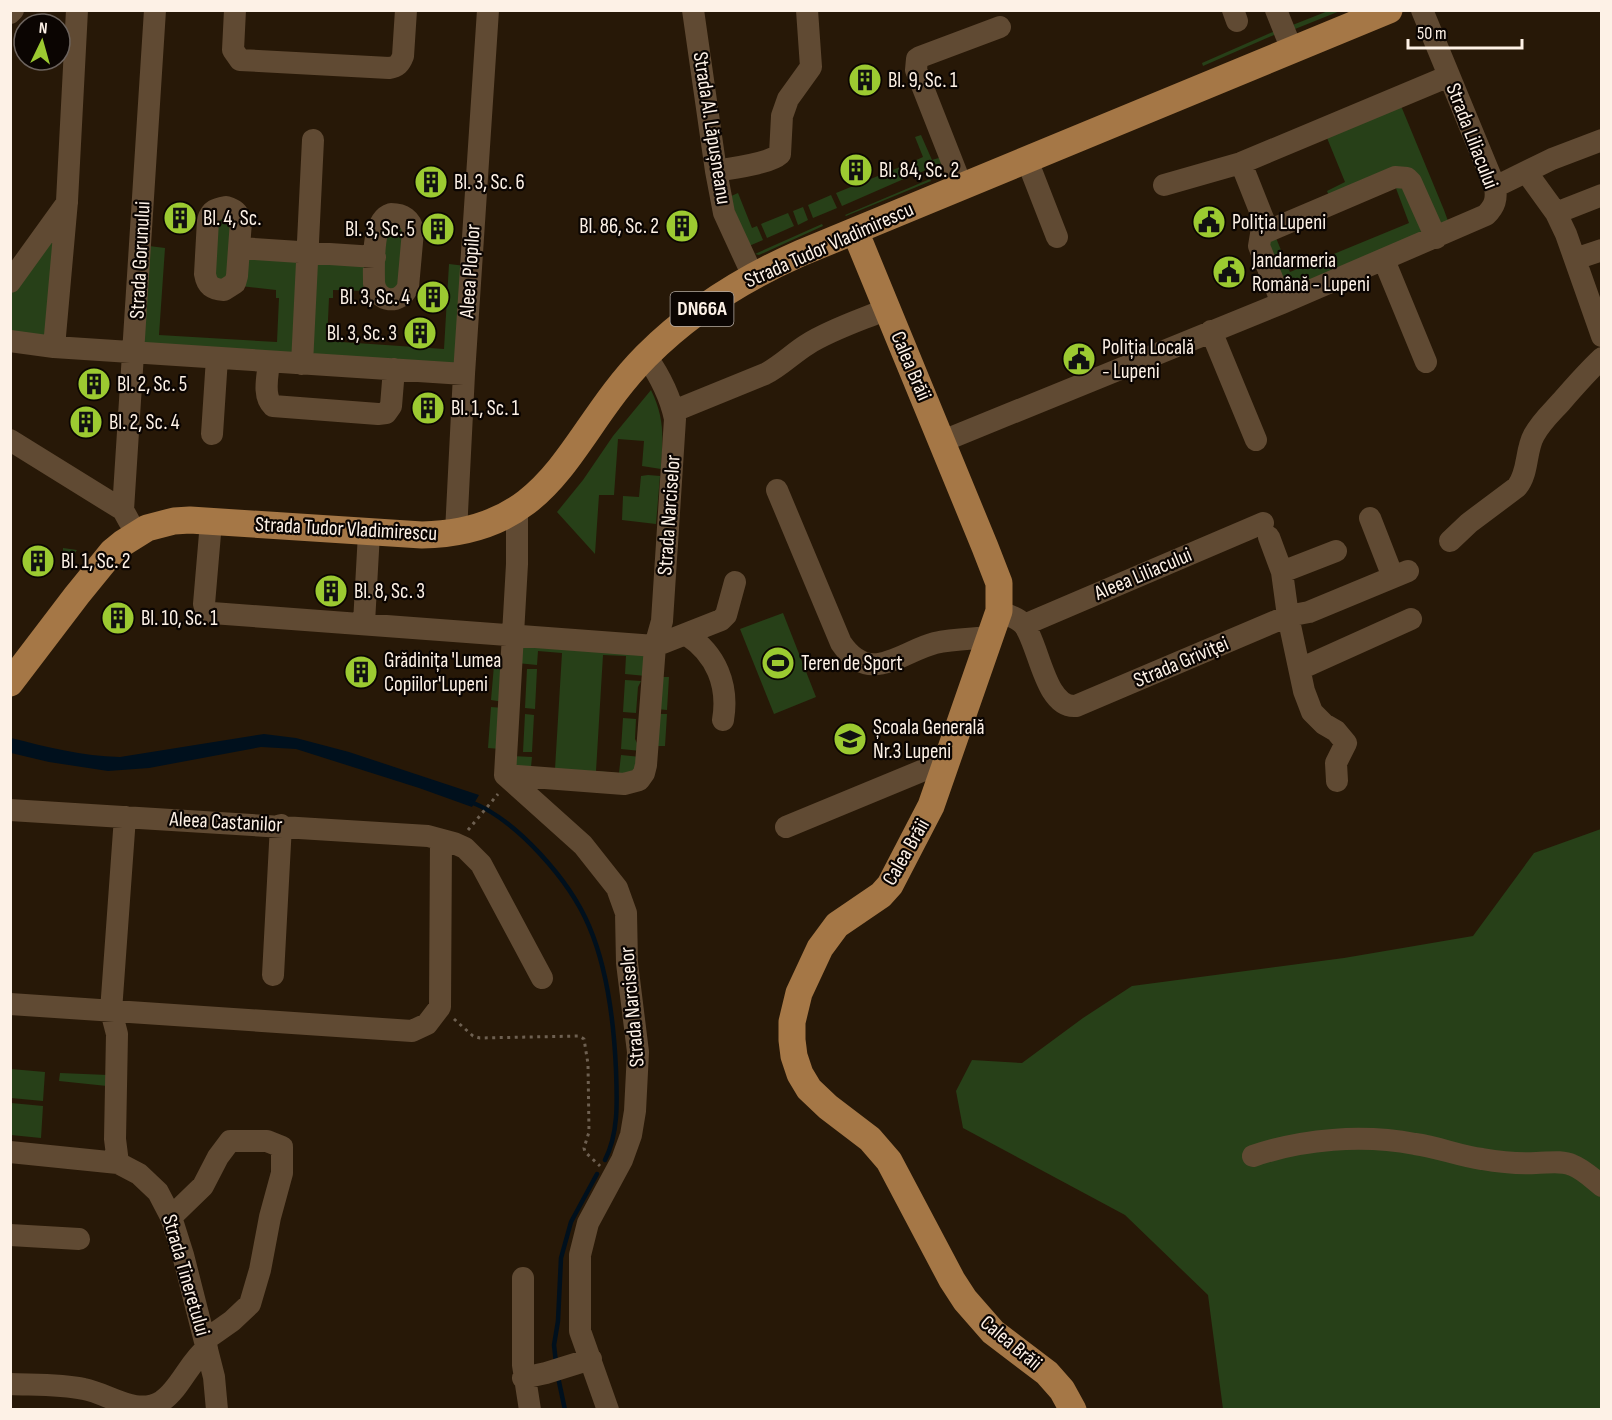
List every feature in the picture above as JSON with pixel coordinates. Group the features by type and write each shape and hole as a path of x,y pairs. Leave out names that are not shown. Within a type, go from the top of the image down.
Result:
{"main road":[{"name":"Strada Tudor Vladimirescu","path":"10,683 97,568 112,552 136,534 160,523 174,521 422,535 456,532 490,523 517,510 544,488 646,356 697,312 753,276 855,231 1389,10"},
{"name":"Calea Brăii","path":"855,231 943,441 999,583 999,612 924,823 890,885 830,932 811,966 799,993 792,1022 794,1056 800,1074 814,1094 870,1139 889,1161 942,1262 965,1300 993,1332 1047,1373 1062,1390 1073,1410"}],"street":[{"path":"54,347 67,201 77,10"},
{"name":"Strada Gorunului","path":"123,510 155,10"},
{"path":"235,10 233,50 240,60 389,68 396,68 401,63 406,10"},
{"name":"Aleea Plopilor","path":"456,532 488,10"},
{"name":"Strada Al. Lăpușneanu","path":"693,10 724,213 753,276"},
{"path":"716,171 767,160 777,157 780,153 782,116 788,99 811,67 807,10"},
{"path":"1276,10 1292,50"},
{"name":"Strada Liliacului","path":"943,441 1282,303 1486,215 1494,205 1496,191 1422,10"},
{"path":"962,187 916,70 916,63 920,57 1000,27"},
{"path":"1164,185 1241,163 1449,76"},
{"path":"302,364 313,140"},
{"path":"1496,191 1552,159 1602,140"},
{"path":"1027,160 1057,237"},
{"path":"1241,163 1268,231"},
{"path":"1527,172 1556,213 1602,336"},
{"path":"1282,303 1259,246 1261,234 1395,177 1407,178 1411,182 1436,238"},
{"path":"1556,213 1602,195"},
{"path":"10,282 67,201"},
{"path":"240,248 375,257"},
{"path":"1575,259 1602,250"},
{"path":"1384,260 1426,362"},
{"path":"674,411 765,374 779,367 806,345 887,309"},
{"path":"1211,331 1256,440"},
{"path":"10,341 54,347 464,374"},
{"name":"Strada Narciselor","path":"502,785 624,784 639,780 644,773 655,646 662,621 675,435 674,411 660,376 646,356"},
{"path":"212,434 217,358"},
{"path":"1450,541 1469,523 1517,487 1524,475 1533,436 1544,420 1602,358"},
{"path":"269,362 266,393 267,399 273,406 382,415 389,411 394,369"},
{"path":"10,440 123,510 136,534"},
{"path":"777,490 841,643 849,656 869,664 885,664 935,643 991,637"},
{"path":"502,785 518,556 517,510"},
{"name":"Strada Griviţei","path":"1024,625 1056,698 1069,707 1086,703 1288,616 1309,612 1400,574 1370,518"},
{"path":"211,522 204,604 206,610 212,613 655,646 720,621 726,615 735,582"},
{"name":"Aleea Liliacului","path":"1024,625 1266,530 1282,572"},
{"path":"364,623 369,533"},
{"path":"1336,551 1282,572 1288,616 1304,691 1312,712 1324,724 1336,731 1346,743 1336,763 1337,781"},
{"path":"999,612 1024,625"},
{"path":"1300,669 1411,619"},
{"path":"687,635 705,650 717,668 725,699 723,720"},
{"path":"786,827 948,760"},
{"name":"Strada Narciselor","path":"502,785 583,845 617,888 626,913 627,963 638,1052 638,1079 631,1135 622,1160 588,1223 580,1255 580,1331 608,1410"},
{"name":"Aleea Castanilor","path":"10,810 281,825 428,836 454,843 465,848 481,864 542,978"},
{"path":"118,1163 115,1139 117,1034 111,1011 125,817"},
{"path":"273,975 281,825"},
{"path":"10,1004 412,1031 427,1024 440,1007 441,840"},
{"path":"1253,1156 1305,1142 1347,1140 1403,1142 1485,1160 1572,1164 1602,1186"},
{"path":"10,1384 83,1388 126,1404 141,1406 154,1405 164,1400 206,1344 250,1304 282,1173 282,1147 267,1141 230,1141 218,1156 203,1186 171,1217"},
{"name":"Strada Tineretului","path":"10,1152 118,1163 148,1181 158,1191 171,1217 206,1344 214,1377 218,1410"},
{"path":"10,1235 79,1239"},
{"path":"523,1278 524,1378 530,1410"},
{"path":"524,1378 591,1359"}],"path":[{"path":"470,828 502,785"},
{"path":"440,1007 473,1036 480,1038 579,1036 584,1039 588,1064 589,1132 584,1148 585,1152 613,1176"}],"green space":[{"path":"1328,11 1340,11 1295,29 1290,26"},
{"path":"1275,31 1274,35 1203,66 1202,63"},
{"path":"1399,101 1448,221 1441,223 1414,174 1329,196 1327,191 1345,182 1325,133"},
{"path":"921,135 932,160 942,157 944,162 917,174 912,162 923,157 915,137"},
{"path":"900,167 906,178 842,206 836,193"},
{"path":"930,179 931,181 845,215"},
{"path":"1402,182 1422,233 1288,290 1265,242 1274,233 1290,272 1409,223 1394,183"},
{"path":"738,193 752,228 757,226 763,240 749,246 729,197"},
{"path":"831,195 837,208 813,218 808,205"},
{"path":"803,207 808,220 798,225 793,211"},
{"path":"232,213 235,276 216,284 211,223"},
{"path":"788,213 794,226 767,238 761,224"},
{"path":"404,223 404,286 384,293 381,228"},
{"path":"822,224 823,226 759,255 755,254"},
{"path":"55,229 50,335 11,335 10,295"},
{"path":"149,246 165,248 159,335 277,342 279,298 276,298 276,290 240,286 242,259 296,258 296,353 149,348 141,338"},
{"path":"363,260 368,291 333,290 333,298 329,298 327,341 444,349 449,264 466,266 455,363 321,361 306,346 313,261"},
{"path":"651,390 659,410 662,428 661,469 642,466 644,441 618,439 614,495 599,495 595,554 557,512 583,480 613,436"},
{"path":"641,476 660,476 656,524 622,520 623,496 639,497"},
{"path":"63,548 77,550 62,571"},
{"name":"Teren de Sport","path":"783,613 816,697 774,714 740,629"},
{"path":"518,647 644,652 646,676 625,674 626,656 603,655 596,771 619,773 621,755 641,757 633,777 511,766 512,756 532,757 531,767 555,769 562,653 538,651 537,665 517,663"},
{"path":"494,665 507,666 504,702 491,700"},
{"path":"527,669 537,669 535,709 525,708"},
{"path":"659,677 669,677 667,710 657,709"},
{"path":"625,680 641,681 638,687 636,713 623,712"},
{"path":"491,707 504,708 501,749 488,748"},
{"path":"525,714 534,715 532,752 523,752"},
{"path":"656,714 667,714 665,746 654,746"},
{"path":"623,718 636,719 635,739 641,751 621,749"},
{"path":"1601,829 1601,1409 1223,1409 1208,1295 1125,1215 963,1128 956,1091 972,1060 1022,1063 1083,1018 1132,986 1344,958 1473,936 1534,853"},
{"path":"11,1069 45,1072 43,1101 11,1098"},
{"path":"60,1073 108,1075 107,1086 59,1081"},
{"path":"11,1103 43,1106 41,1138 11,1135"}],"water":[{"path":"264,734 296,738 349,752 479,795 472,807 296,749 261,747 149,768 108,771 49,762 11,753 11,738 78,753 120,757"}],"waterway":[{"path":"471,802 506,823 540,854 569,890 595,942 608,996 616,1070 615,1127 610,1150 605,1160"},
{"path":"556,1363 554,1345 558,1321 561,1258 571,1222 597,1174"},
{"path":"558,1377 565,1410"}],"place":[{"name":"Bl. 9, Sc. 1","path":"865,80"},
{"name":"Bl. 84, Sc. 2","path":"856,170"},
{"name":"Bl. 3, Sc. 6","path":"431,182"},
{"name":"Bl. 4, Sc.","path":"180,218"},
{"name":"Poliția Lupeni","path":"1209,222"},
{"name":"Bl. 86, Sc. 2","path":"682,226"},
{"name":"Bl. 3, Sc. 5","path":"438,229"},
{"name":"Jandarmeria Română - Lupeni","path":"1229,272"},
{"name":"Bl. 3, Sc. 4","path":"433,297"},
{"name":"Bl. 3, Sc. 3","path":"420,333"},
{"name":"Poliția Locală - Lupeni","path":"1079,359"},
{"name":"Bl. 2, Sc. 5","path":"94,384"},
{"name":"Bl. 1, Sc. 1","path":"428,408"},
{"name":"Bl. 2, Sc. 4","path":"86,422"},
{"name":"Bl. 1, Sc. 2","path":"38,561"},
{"name":"Bl. 8, Sc. 3","path":"331,591"},
{"name":"Bl. 10, Sc. 1","path":"118,618"},
{"name":"Teren de Sport","path":"778,663"},
{"name":"Grădinița 'Lumea Copiilor'Lupeni","path":"361,672"},
{"name":"Școala Generală Nr.3 Lupeni","path":"850,739"}]}
